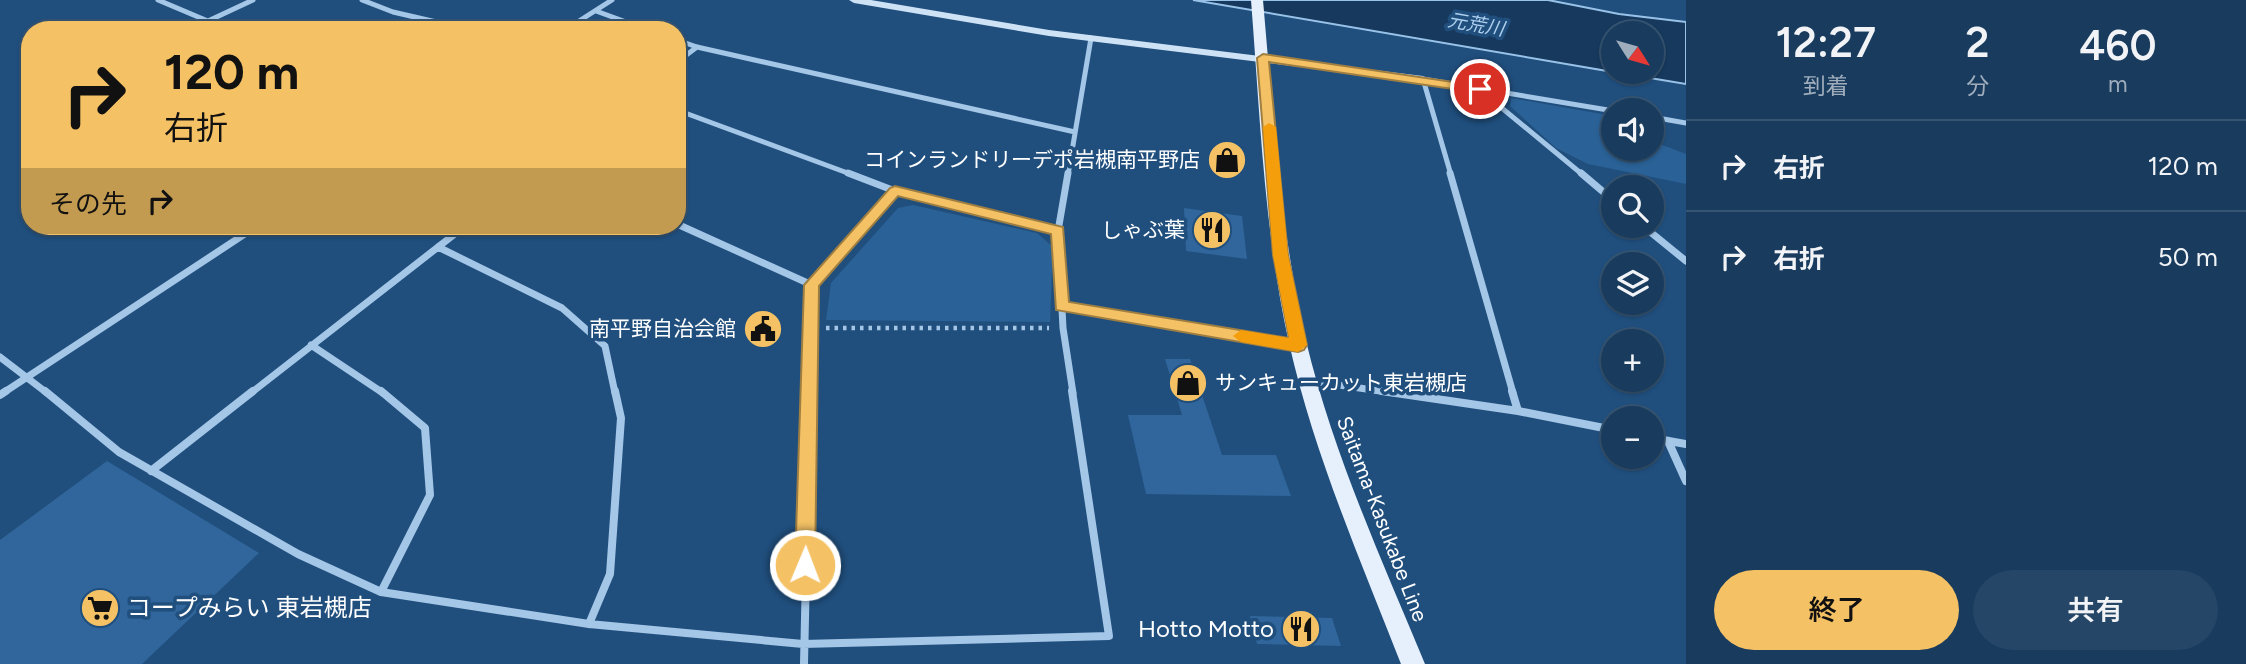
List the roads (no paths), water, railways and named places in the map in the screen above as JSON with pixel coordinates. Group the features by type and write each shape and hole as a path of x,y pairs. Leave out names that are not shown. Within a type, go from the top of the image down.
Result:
{"main road":[{"name":"Saitama-Kasukabe Line","path":"1257,0 1280,255 1298,345 1326,446 1413,664"}],"street":[{"path":"158,0 208,21 253,0"},
{"path":"362,0 393,12 432,21"},
{"path":"580,21 612,0"},
{"path":"854,0 1091,38 1262,50 1601,109"},
{"path":"596,11 623,21"},
{"path":"0,357 119,452 298,554 381,592 589,624 803,644 1110,636 1063,328 1058,231 1091,38"},
{"path":"686,43 1074,131"},
{"path":"686,55 697,47"},
{"path":"1423,79 1518,411"},
{"path":"1480,89 1601,190"},
{"path":"686,113 895,191 1058,231"},
{"path":"1664,119 1686,122"},
{"path":"804,664 812,285 895,191"},
{"path":"686,228 812,285"},
{"path":"0,395 243,235"},
{"path":"151,471 453,235"},
{"path":"1658,238 1686,261"},
{"path":"438,247 562,308 605,346 621,418 610,574 589,624"},
{"path":"1061,306 1298,345"},
{"path":"311,345 381,391 425,428 430,495 381,592"},
{"path":"1310,381 1518,411 1601,427"},
{"path":"1664,440 1686,444"},
{"path":"1668,441 1686,481"}],"water":[{"name":"元荒川","path":"1193,0 1548,0 1619,14 1686,22 1686,84 1664,80 1664,21 1601,21 1601,70"}],"place":[{"name":"コインランドリーデポ岩槻南平野店","path":"1227,160"},
{"name":"しゃぶ葉","path":"1212,230"},
{"name":"南平野自治会館","path":"763,329"},
{"name":"サンキューカット東岩槻店","path":"1188,383"},
{"name":"コープみらい 東岩槻店","path":"100,608"},
{"name":"Hotto Motto","path":"1301,629"}]}
